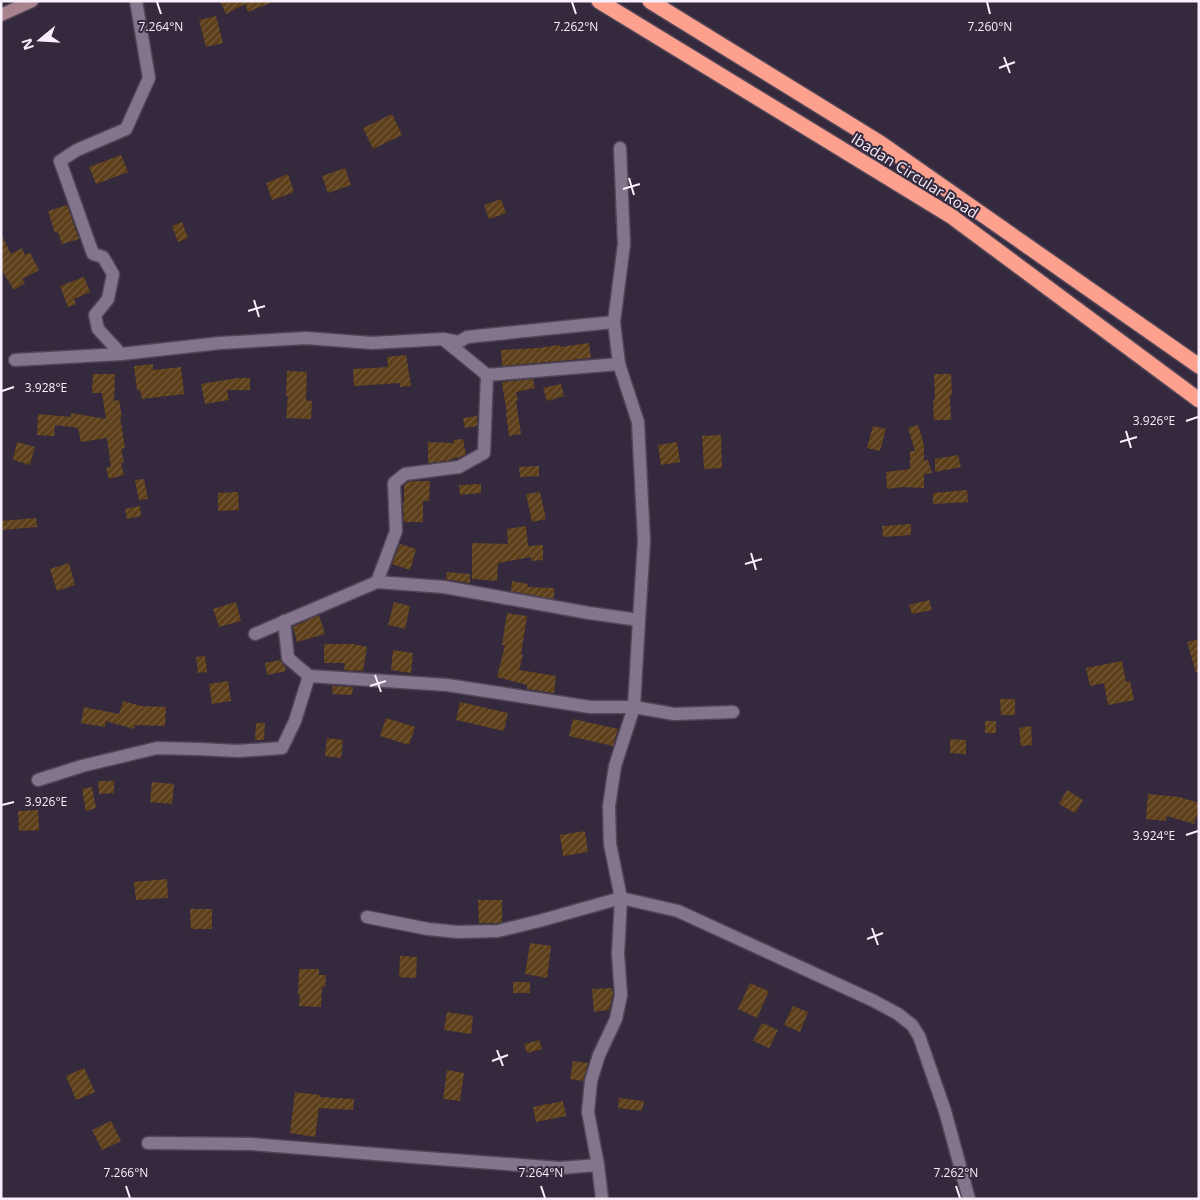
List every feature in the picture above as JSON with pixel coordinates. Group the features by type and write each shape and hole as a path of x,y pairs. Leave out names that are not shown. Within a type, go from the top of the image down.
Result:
{"highway":[{"name":"Ibadan Circular Road","path":"599,1 951,216 1199,400"},
{"name":"Ibadan Circular Road","path":"650,1 880,143 1199,366"}],"main road":[{"path":"1,15 32,1"}],"street":[{"path":"121,354 98,329 95,315 108,299 112,274 103,257 93,254 60,161 76,150 126,129 149,78 136,1"},
{"path":"602,1199 588,1112 591,1081 599,1055 616,1019 621,995 618,954 621,898 610,844 608,806 615,766 634,707 644,541 638,422 619,364 614,322 624,244 620,148"},
{"path":"15,360 121,354 220,342 306,338 372,344 443,338 459,342 467,337 614,322"},
{"path":"443,338 488,375 619,364"},
{"path":"377,582 396,531 394,483 405,474 459,467 484,453 488,375"},
{"path":"255,634 377,582 444,587 638,620"},
{"path":"284,621 288,658 309,676 447,685 590,707 634,707 674,714 733,712"},
{"path":"38,780 82,766 156,748 238,751 282,748 294,721 309,676"},
{"path":"367,917 428,929 458,932 498,931 621,898 678,911 874,1001 898,1014 912,1025 918,1036 945,1111 969,1199"},
{"path":"148,1143 252,1144 560,1168 598,1165"}],"building":[{"path":"220,1 273,2 248,12 245,4 226,14"},
{"path":"216,16 223,43 206,47 199,20"},
{"path":"392,114 402,135 373,149 363,128"},
{"path":"121,155 128,172 96,184 89,167"},
{"path":"345,168 351,185 328,193 322,176"},
{"path":"288,174 294,192 272,200 266,183"},
{"path":"501,199 506,213 489,219 484,205"},
{"path":"67,205 79,239 62,244 58,232 55,233 48,211"},
{"path":"182,222 188,238 178,242 172,226"},
{"path":"1,234 11,254 22,248 25,255 30,253 39,270 22,279 25,283 14,290 1,269"},
{"path":"84,277 90,292 74,299 76,304 68,307 60,286"},
{"path":"589,343 591,358 502,366 501,350 560,345 560,347"},
{"path":"406,355 411,386 400,387 400,383 354,386 353,369 388,367 387,357"},
{"path":"153,364 153,370 181,367 184,394 142,399 140,390 137,390 134,366"},
{"path":"287,371 307,372 306,400 312,401 311,419 286,418 288,396 286,396"},
{"path":"93,374 115,374 114,401 119,400 122,417 120,417 125,448 121,449 124,462 121,463 124,475 109,479 106,468 111,467 107,438 81,442 78,428 55,425 54,436 37,435 38,414 71,417 71,413 106,419 102,393 92,393"},
{"path":"934,374 951,374 951,420 934,420"},
{"path":"250,378 250,390 227,390 229,400 205,404 201,384"},
{"path":"533,379 535,388 516,392 521,434 509,436 502,384 503,382"},
{"path":"561,384 564,396 547,401 543,388"},
{"path":"477,416 477,426 465,428 463,418"},
{"path":"918,425 924,445 924,461 928,460 932,473 924,474 924,488 903,487 887,489 886,472 910,469 910,451 915,451 908,428"},
{"path":"873,426 886,429 880,451 867,448"},
{"path":"721,435 722,468 704,469 702,436"},
{"path":"463,439 466,454 451,460 428,463 428,442 454,443 453,440"},
{"path":"17,442 35,447 30,465 13,460"},
{"path":"677,442 680,462 661,465 658,445"},
{"path":"958,455 961,467 935,472 935,459"},
{"path":"539,466 539,476 520,477 519,467"},
{"path":"144,479 148,499 139,500 135,480"},
{"path":"430,481 429,501 423,501 423,522 404,522 404,485 408,482"},
{"path":"481,484 481,493 460,495 459,485"},
{"path":"967,490 968,502 933,504 933,493"},
{"path":"238,492 239,510 218,511 218,493"},
{"path":"540,492 546,519 532,522 526,494"},
{"path":"140,506 141,516 127,519 125,509"},
{"path":"36,518 37,527 2,530 1,521"},
{"path":"911,524 911,535 883,537 882,526"},
{"path":"526,526 528,546 543,545 543,560 531,561 531,557 498,563 497,581 472,579 472,543 508,544 507,529"},
{"path":"400,544 416,549 410,570 392,564"},
{"path":"69,563 75,585 57,591 50,569"},
{"path":"447,572 470,574 470,583 446,579"},
{"path":"512,581 528,584 527,587 554,588 554,599 511,591"},
{"path":"929,600 932,610 912,614 909,605"},
{"path":"236,602 241,621 219,627 213,609"},
{"path":"394,602 410,606 405,629 388,625"},
{"path":"507,613 527,616 521,654 523,655 519,670 556,676 554,693 527,689 527,685 497,677 505,645 502,645"},
{"path":"319,615 325,634 297,642 293,627"},
{"path":"1199,639 1199,672 1196,673 1187,642"},
{"path":"324,644 353,644 367,647 363,671 344,670 345,663 324,663"},
{"path":"393,650 413,653 411,673 391,670"},
{"path":"205,656 207,672 198,673 196,657"},
{"path":"280,660 286,671 267,675 265,663"},
{"path":"1122,661 1126,682 1130,681 1134,700 1108,705 1104,683 1090,686 1086,668"},
{"path":"228,681 231,701 212,704 209,684"},
{"path":"333,686 353,687 352,695 332,694"},
{"path":"1000,699 1015,699 1015,715 1001,715"},
{"path":"123,701 141,706 166,707 165,726 135,725 134,729 106,721 105,727 81,723 84,707 119,714"},
{"path":"460,702 508,713 504,731 456,720"},
{"path":"386,718 415,727 409,745 380,736"},
{"path":"573,719 618,729 613,746 569,736"},
{"path":"985,721 996,721 996,733 985,733"},
{"path":"256,723 265,723 264,740 255,740"},
{"path":"1031,726 1032,745 1021,746 1019,728"},
{"path":"327,738 343,740 341,758 325,756"},
{"path":"950,739 966,740 966,754 950,753"},
{"path":"98,781 114,781 114,793 99,794"},
{"path":"152,782 174,784 172,804 150,802"},
{"path":"92,787 96,808 86,811 82,789"},
{"path":"1067,790 1083,800 1075,813 1059,804"},
{"path":"1148,794 1179,797 1199,803 1194,824 1167,816 1166,821 1146,819"},
{"path":"38,810 39,830 19,831 18,811"},
{"path":"585,831 588,852 563,856 560,835"},
{"path":"167,879 168,898 136,900 134,882"},
{"path":"478,900 502,900 502,922 479,923"},
{"path":"190,909 212,909 212,929 191,929"},
{"path":"530,943 551,946 547,978 525,974"},
{"path":"400,956 417,957 416,978 399,977"},
{"path":"299,969 319,969 319,975 326,975 325,987 322,987 321,1007 299,1006"},
{"path":"513,982 530,982 530,993 513,993"},
{"path":"750,983 769,991 757,1018 738,1009"},
{"path":"612,988 613,994 609,1010 594,1012 592,989"},
{"path":"793,1006 808,1012 800,1032 784,1025"},
{"path":"447,1012 473,1016 471,1034 444,1030"},
{"path":"762,1023 778,1030 769,1048 753,1041"},
{"path":"539,1040 542,1049 527,1053 524,1044"},
{"path":"573,1061 588,1063 583,1081 570,1079"},
{"path":"84,1068 95,1092 76,1100 66,1076"},
{"path":"447,1070 464,1073 460,1101 443,1099"},
{"path":"295,1092 320,1095 320,1097 354,1099 353,1110 319,1108 315,1137 290,1133"},
{"path":"619,1098 644,1101 642,1111 618,1108"},
{"path":"563,1101 566,1116 536,1122 533,1107"},
{"path":"111,1121 121,1141 102,1150 92,1130"}]}
